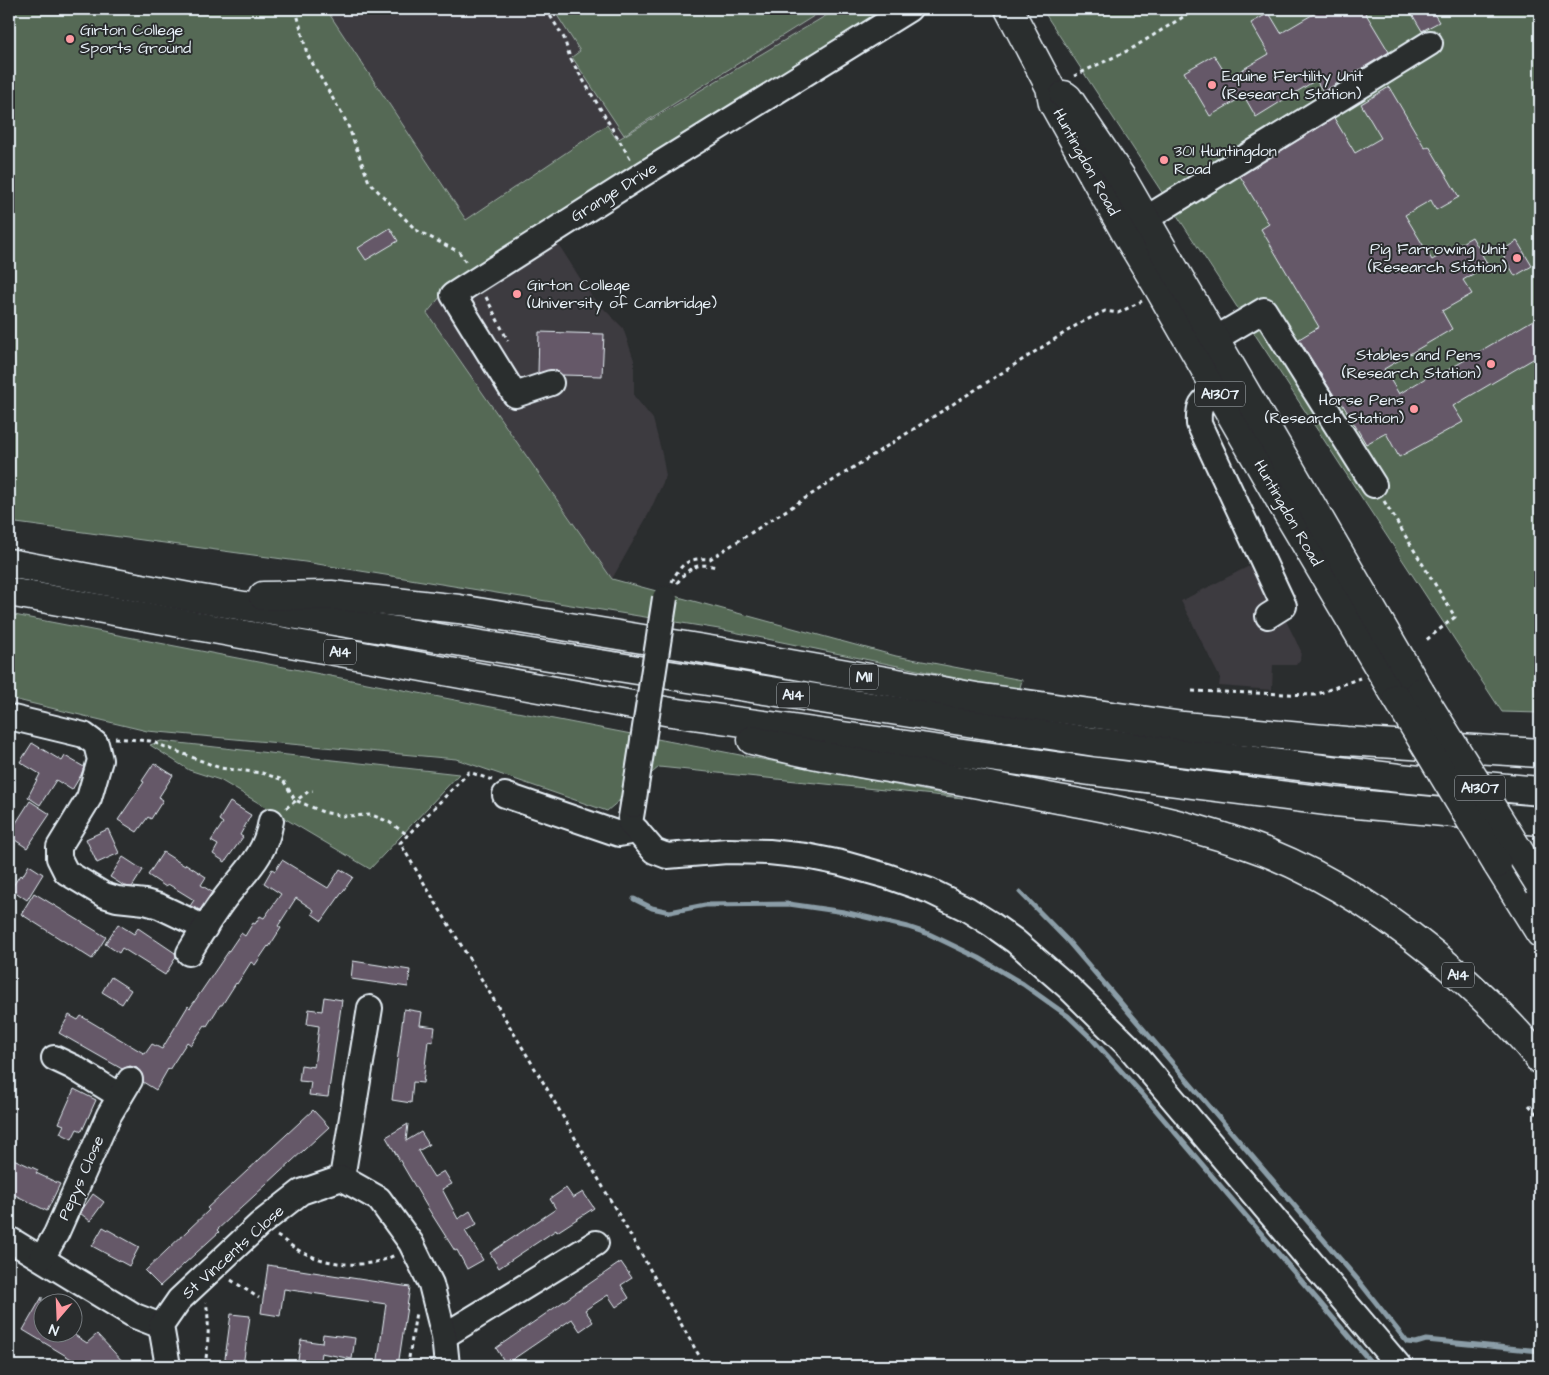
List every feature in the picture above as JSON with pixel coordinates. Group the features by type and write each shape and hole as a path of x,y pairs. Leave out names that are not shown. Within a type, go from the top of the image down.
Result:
{"main road":[{"name":"Huntingdon Road","path":"1009,9 1050,87 1068,98 1124,180 1136,225 1158,287 1205,345 1218,391 1288,514 1408,695 1540,885"},
{"name":"Huntingdon Road","path":"1136,225 1408,695 1497,864 1540,933"},
{"name":"A14","path":"9,563 189,597 1095,742 1399,778 1540,791"},
{"name":"A14","path":"9,592 670,712 1120,775 1335,802 1540,821"},
{"name":"M11","path":"189,597 330,595 459,609 716,650 976,697 1183,726 1346,741 1540,754"},
{"name":"A14","path":"670,712 754,740 842,760 982,784 1138,814 1200,830 1267,853 1322,879 1364,903 1404,930 1478,993 1540,1060"},
{"path":"1399,778 1454,769 1540,771"}],"street":[{"name":"Grange Drive","path":"551,383 515,395 453,295 909,9"},
{"path":"1136,225 1430,43"},
{"path":"1205,345 1264,310 1374,485"},
{"path":"1218,391 1202,402 1198,411 1199,424 1284,606 1268,616"},
{"path":"665,598 630,823 654,852 667,856 727,851 769,852 806,856 841,863 930,891 967,909 991,924 1068,987 1129,1047 1398,1366"},
{"path":"9,717 84,735 96,744 100,760 89,798 59,847 60,858 66,872 104,895 159,906 205,928"},
{"path":"500,789 619,834 637,831"},
{"path":"189,954 225,898 253,865 268,837 270,821"},
{"path":"370,1008 342,1178 379,1199 411,1243 431,1284 444,1336 447,1366"},
{"name":"Pepys Close","path":"42,1258 56,1234 109,1115 125,1088 54,1058"},
{"name":"St Vincents Close","path":"161,1326 179,1300 260,1224 301,1192 342,1178"},
{"path":"9,1239 136,1316 161,1326 168,1366"},
{"path":"444,1336 596,1243"}],"path":[{"path":"296,9 307,54 347,123 368,182 416,230 459,252 478,279 508,343"},
{"path":"546,9 564,38 570,58 640,176"},
{"path":"1050,87 1131,49 1196,9"},
{"path":"665,598 673,578 681,566 696,558 710,559 1080,323 1105,311 1118,313 1142,301 1158,287"},
{"path":"1374,485 1455,618 1425,641"},
{"path":"665,598 681,578 693,567 705,564 716,568"},
{"path":"1192,691 1315,695 1362,677"},
{"path":"84,735 150,741 220,768 262,773 283,780 295,800 323,812 344,816 372,815 389,822 408,834"},
{"path":"500,789 469,772 400,843 546,1087 706,1366"},
{"path":"295,800 309,791 313,791"},
{"path":"1529,1105 1540,1118"},
{"path":"276,1229 275,1234 302,1252 325,1261 344,1264 368,1263 391,1257 398,1253"},
{"path":"224,1282 235,1272"},
{"path":"229,1278 259,1298"},
{"path":"205,1366 209,1332 206,1299"},
{"path":"409,1358 418,1303"}],"shaded area":[{"name":"Girton College (University of Cambridge)","path":"266,9 930,9 557,242 592,297 623,328 634,360 634,396 653,419 666,476 648,515 612,579 427,313"},
{"path":"1257,562 1301,651 1300,660 1296,665 1273,665 1272,690 1219,686 1220,678 1181,601"}],"green space":[{"path":"9,9 326,9 466,220 607,125 617,140 837,9 893,9 445,291 427,313 612,579 896,656 1022,680 1019,691 719,629 305,562 9,522"},
{"path":"553,9 825,9 624,135 572,57 580,51"},
{"path":"1042,9 1540,9 1540,713 1502,712"},
{"path":"9,614 963,798 659,767 607,811 456,759 147,731 9,698"},
{"path":"161,741 459,774 370,869 220,780 189,770 150,745"}],"building":[{"path":"1322,9 1363,9 1389,52 1323,92 1316,80 1256,117 1244,96 1210,116 1184,72 1214,55 1228,78 1269,54 1251,23 1269,13 1281,33"},
{"path":"1409,9 1431,9 1439,22 1422,31"},
{"path":"1389,87 1425,148 1429,146 1459,197 1436,210 1431,200 1405,215 1432,260 1472,237 1488,265 1463,280 1472,294 1442,311 1452,329 1384,369 1399,394 1434,373 1436,377 1540,316 1540,355 1453,406 1463,422 1399,457 1386,433 1366,444 1340,400 1338,402 1299,339 1319,327 1261,229 1269,224 1240,176 1334,118 1355,153 1381,138 1361,104"},
{"path":"390,228 398,241 366,260 358,248"},
{"name":"Pig Farrowing Unit (Research Station)","path":"1517,241 1532,266 1515,276 1501,251"},
{"path":"539,332 604,334 602,376 562,375 553,370 538,373"},
{"path":"32,743 62,761 65,756 84,767 72,790 56,780 40,805 28,797 40,774 20,762"},
{"path":"154,763 173,775 159,797 163,800 151,819 148,817 137,832 118,820 144,782 142,781"},
{"path":"30,801 50,814 27,848 9,836 9,834"},
{"path":"230,802 251,815 240,835 243,837 225,862 213,854 218,845 211,841 223,823 219,820"},
{"path":"108,829 119,853 97,863 86,839"},
{"path":"163,852 206,877 201,885 212,892 200,910 190,906 194,900 168,884 166,887 148,875"},
{"path":"123,857 143,870 132,887 124,886 110,877"},
{"path":"282,860 328,888 340,869 353,877 322,921 312,914 314,910 296,898 278,926 281,928 269,947 255,965 251,962 207,1026 205,1025 191,1045 187,1042 156,1090 143,1082 142,1074 137,1068 130,1066 122,1069 59,1033 69,1015 78,1020 81,1016 145,1054 152,1044 162,1049 188,1006 190,1008 241,933 245,936 260,916 264,918 281,894 264,883 272,869 275,871"},
{"path":"29,865 43,874 27,900 11,889 20,875 22,877"},
{"path":"34,893 106,937 92,959 21,914"},
{"path":"118,924 134,934 138,928 175,953 176,957 165,975 122,948 119,953 105,944"},
{"path":"353,961 410,970 408,987 351,979"},
{"path":"111,977 131,990 122,1004 102,992"},
{"path":"324,997 342,1000 328,1097 309,1095 311,1082 299,1081 301,1065 314,1067 319,1026 307,1024 309,1009 322,1011"},
{"path":"404,1009 422,1012 420,1025 435,1027 433,1042 428,1041 423,1083 413,1082 411,1103 392,1100"},
{"path":"74,1089 96,1100 82,1131 77,1129 72,1139 60,1133 64,1125 59,1123"},
{"path":"313,1110 329,1127 217,1230 219,1232 160,1286 145,1271 209,1210 207,1208"},
{"path":"408,1124 406,1141 421,1132 429,1145 418,1151 425,1163 434,1177 444,1171 452,1184 442,1189 458,1219 470,1211 477,1224 465,1231 483,1260 467,1269 457,1250 455,1251 429,1210 386,1137"},
{"path":"9,1157 38,1170 36,1173 60,1184 47,1211 9,1192"},
{"path":"566,1188 573,1198 583,1192 594,1208 557,1232 556,1230 499,1268 490,1253 556,1209 550,1199"},
{"path":"93,1194 104,1202 90,1221 80,1213"},
{"path":"103,1227 139,1247 129,1266 92,1246"},
{"path":"621,1262 632,1278 621,1285 629,1298 616,1307 608,1295 585,1310 593,1322 580,1331 572,1319 506,1364 496,1348"},
{"path":"268,1265 410,1287 398,1366 377,1366 386,1304 284,1289 280,1316 261,1313"},
{"path":"32,1314 32,1335 23,1330"},
{"path":"231,1314 250,1316 243,1366 224,1366"},
{"path":"97,1334 127,1366 83,1366 43,1342 82,1342 82,1340 87,1343"},
{"path":"323,1334 355,1338 352,1359 321,1353 319,1366 297,1366 301,1340 322,1343"}],"waterway":[{"path":"1020,892 1067,940 1358,1280 1407,1342 1416,1343 1426,1340 1540,1351"},
{"path":"634,899 652,908 670,912 705,905 789,904 844,912 908,927 929,934 979,958 1023,984 1068,1016 1092,1039 1143,1095 1374,1366"}],"place":[{"name":"Girton College Sports Ground","path":"70,39"},
{"name":"Equine Fertility Unit (Research Station)","path":"1212,85"},
{"name":"301 Huntingdon Road","path":"1164,160"},
{"name":"Pig Farrowing Unit (Research Station)","path":"1517,258"},
{"name":"Girton College (University of Cambridge)","path":"517,294"},
{"name":"Stables and Pens (Research Station)","path":"1491,364"},
{"name":"Horse Pens (Research Station)","path":"1414,409"}]}
